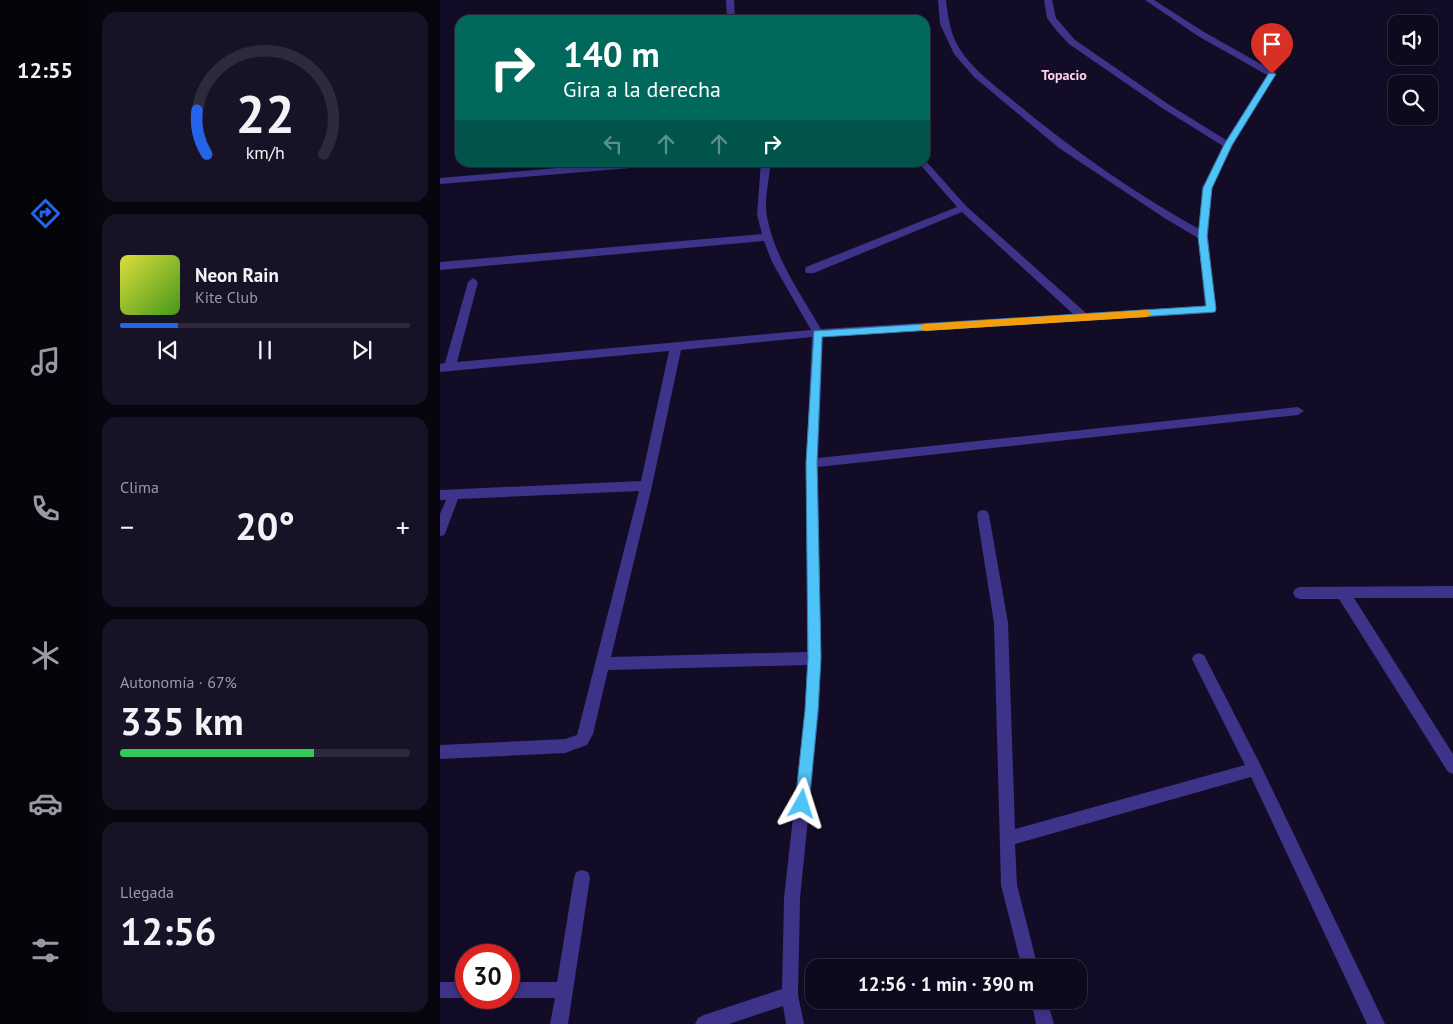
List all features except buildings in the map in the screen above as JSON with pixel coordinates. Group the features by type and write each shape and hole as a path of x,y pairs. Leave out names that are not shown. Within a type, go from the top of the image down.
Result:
{"street":[{"path":"730,0 731,15"},
{"path":"942,0 944,24 958,54 977,75 1062,146 1169,217 1203,236"},
{"path":"1048,0 1047,8 1058,29 1072,42 1165,106 1228,145"},
{"path":"473,282 445,368 676,345 818,334 1211,309 1203,236 1207,188 1228,145 1272,74 1201,34 1149,0"},
{"path":"440,181 607,167"},
{"path":"766,167 762,215 768,237 777,262 818,334 812,463 814,658 812,710 792,898 790,996 795,1024"},
{"path":"926,167 963,208 1085,318"},
{"path":"810,270 963,208"},
{"path":"440,266 768,237"},
{"path":"440,752 566,746 582,740 586,734 646,486 676,345"},
{"path":"812,463 1298,411"},
{"path":"440,495 646,486"},
{"path":"440,531 454,494"},
{"path":"982,515 1001,623 1009,885 1028,959"},
{"path":"1300,593 1453,592"},
{"path":"1343,593 1453,767"},
{"path":"602,664 814,658"},
{"path":"1199,659 1255,769 1376,1024"},
{"path":"1008,839 1255,769"},
{"path":"560,1024 582,878"},
{"path":"440,990 455,990"},
{"path":"520,990 565,990"},
{"path":"704,1024 790,996"},
{"path":"1041,1009 1045,1024"}],"slow traffic":[{"path":"924,327 1147,314"}],"district":[{"name":"Topacio","path":"1064,75"}],"route":[{"path":"802,804 812,710 814,658 812,463 818,334 1211,309 1203,236 1207,188 1228,145 1272,74"}]}
